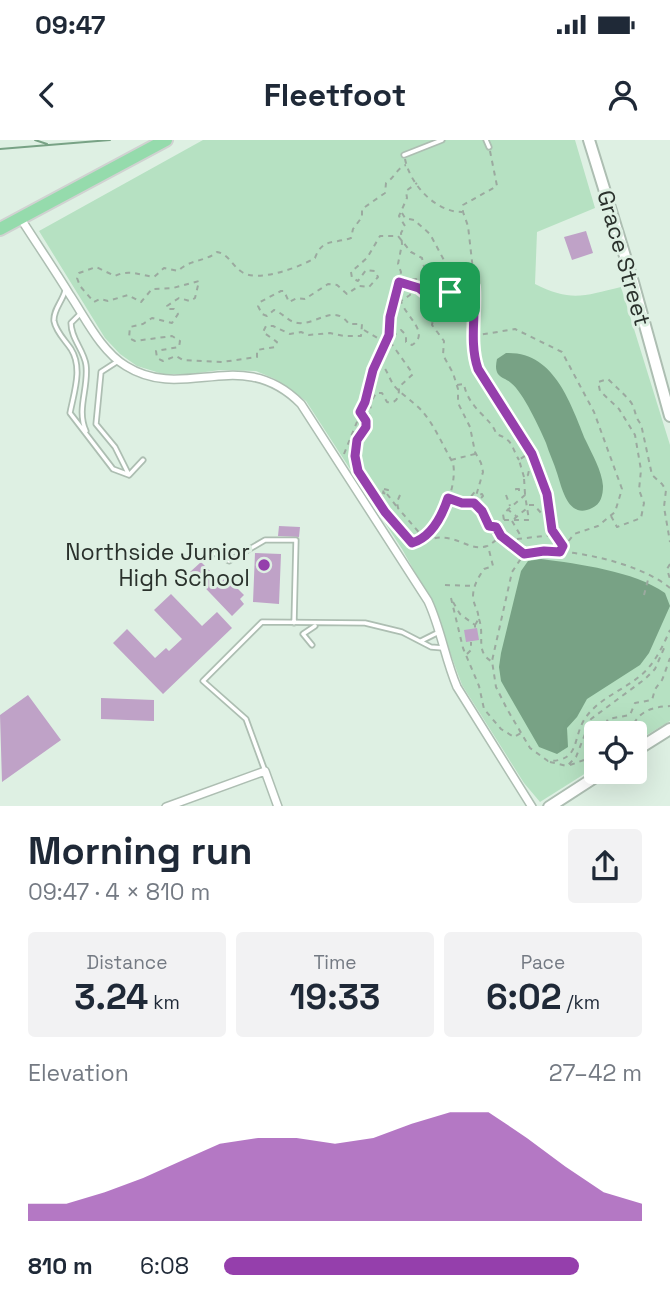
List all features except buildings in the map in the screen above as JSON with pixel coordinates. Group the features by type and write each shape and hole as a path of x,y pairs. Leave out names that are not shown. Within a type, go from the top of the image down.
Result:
{"highway":[{"path":"0,229 166,140"}],"main road":[{"name":"Grace Street","path":"589,140 670,416"},
{"path":"647,743 670,729"},
{"path":"551,806 584,784"}],"street":[{"path":"21,219 104,346 118,361 143,375 164,380 244,374 282,387 301,404 428,601 448,666 466,703 531,806"},
{"path":"169,806 265,771 278,806"}],"lane":[{"path":"404,155 442,140"},
{"path":"486,140 489,147"},
{"path":"66,288 55,311 54,320 56,329 76,360 78,373 70,413 113,469 129,474"},
{"path":"81,312 71,323 71,332 86,363 81,420 90,440"},
{"path":"118,361 101,373 96,424 114,447 129,474"},
{"path":"129,474 143,460"},
{"path":"212,552 229,561 265,540 296,540 294,623"},
{"path":"265,771 246,719 203,681 262,622 317,625 365,623 385,627 431,647 443,648"},
{"path":"312,645 303,634 317,625"},
{"path":"421,641 439,632"}],"path":[{"path":"489,147 496,186 463,205 468,226 474,287 476,322 472,353 478,369 530,452 547,494 552,530 563,546"},
{"path":"404,155 412,180 433,203 463,212"},
{"path":"363,329 361,336 357,337 330,333 290,334 273,326 266,327 263,332 277,342 275,347 257,350 257,357 222,362 183,360 176,356 163,361 158,358 156,351 179,347 178,338 172,336 133,341 129,338 129,328 152,318 172,323 178,314 174,309 167,309 167,306 180,298 190,301 195,298 199,281 173,288 152,289 141,302 128,296 94,302 80,286 77,278 79,273 96,267 115,276 134,271 154,277 164,268 178,271 194,260 207,259 217,252 223,253 242,273 252,275 292,270 315,258 317,250 323,245 351,239 353,229 362,217 362,209 385,193 386,183 406,165"},
{"path":"417,183 406,191 407,198 401,209 405,218 414,220 430,234 446,264 446,280 450,292 443,307 443,321 440,321 441,311 436,302 425,300 423,305 426,314 433,320 432,325 444,341 443,355 453,373 460,408 470,427 483,472 474,503"},
{"path":"338,460 346,450 365,402 373,370 386,344 401,272 398,264 405,226 398,216 402,213"},
{"path":"379,361 399,391 424,413 454,467 448,498 434,527 416,542 408,540 385,512 358,471 355,456 357,440 366,427 371,401 376,393 382,393 387,402 391,403 398,399 399,391 405,380 409,380 413,374 391,343 398,330 404,331 404,341 412,345 420,335 419,328 403,309 401,301 410,295 409,286 414,279 422,285 427,280 422,258 411,252 401,239 388,234 380,236 367,258 351,272 352,278 358,281 363,272 375,271 377,277 369,287 359,286 347,293 337,285 328,284 305,299 297,298 289,302 284,291 281,291 260,302 258,306 262,314 267,316 271,311 277,310 294,323 306,323 332,313 337,314 352,325 362,324 363,329 386,344"},
{"path":"399,282 429,294 450,292 467,285 474,287"},
{"path":"473,336 515,329 562,352 594,412 622,489 615,512 598,526 575,534 560,552"},
{"path":"611,516 617,527 635,522 641,518 644,503 639,490 641,470 635,435 619,409 600,391 598,382 608,379 632,403 636,419 641,424 653,475 666,490 664,506 670,542"},
{"path":"457,385 464,384 474,407 495,428 496,434 505,437 515,447 524,478 529,520 504,520 496,527 489,526 474,503"},
{"path":"360,412 366,421"},
{"path":"519,460 530,452"},
{"path":"451,460 476,453"},
{"path":"454,467 458,459"},
{"path":"524,478 529,470 537,468"},
{"path":"465,504 478,489"},
{"path":"517,501 518,492"},
{"path":"387,494 423,537"},
{"path":"398,508 400,495"},
{"path":"506,495 523,538"},
{"path":"504,520 503,514 525,495"},
{"path":"448,498 465,504 474,503"},
{"path":"478,507 481,498"},
{"path":"514,519 527,506 534,505 542,514 550,517"},
{"path":"496,527 506,541 524,554 560,552 614,562 649,575 670,588"},
{"path":"506,541 555,535"},
{"path":"425,541 450,537 468,545 488,546 501,536"},
{"path":"488,546 494,566 484,569 475,586 473,598 481,625 480,648 482,654 492,661"},
{"path":"524,554 512,572 492,661 496,687 533,751 548,761 567,766 584,760"},
{"path":"670,564 667,569 670,579"},
{"path":"644,595 649,575"},
{"path":"444,584 475,586"},
{"path":"479,618 475,627 460,614 451,598 484,709 507,735 514,737 521,733"},
{"path":"567,766 576,757 591,719 655,669 670,630"},
{"path":"467,655 471,650 471,642"},
{"path":"664,645 670,650"},
{"path":"548,761 564,759 572,752 588,714 599,703 648,669 664,645"},
{"path":"607,721 630,715 635,703 652,700 654,688 663,678 670,658"},
{"path":"636,721 651,708 670,706"}],"shaded area":[{"path":"203,140 575,140 595,208 537,232 535,284 558,293 578,296 621,287 670,445 670,721 647,735 647,721 584,721 584,774 540,802 524,783 462,685 431,601 402,549 306,401 275,379 256,371 220,370 163,374 137,366 120,354 105,338 39,231"},
{"path":"506,353 523,355 537,361 549,370 559,383 601,474 603,493 595,506 584,511 577,510 567,501 531,411 516,388 497,372 497,359"},
{"path":"541,559 606,570 638,579 665,593 670,606 649,653 640,665 587,699 567,728 568,747 557,754 539,747 501,681 499,667 521,571 528,561"}],"waterway":[{"path":"35,140 47,144"},
{"path":"0,149 110,140"}],"place":[{"name":"Northside Junior High School","path":"264,565"}],"route":[{"path":"399,282 429,294 450,292 467,285 474,287 476,322 472,353 501,409 532,454 547,494 552,530 563,546 560,552 524,554 501,536 496,527 489,526 482,511 474,503 470,505 448,498 434,527 412,543 385,512 358,471 355,463 357,440 366,427 366,421 360,412 373,370 389,335 390,317 399,282"}]}
